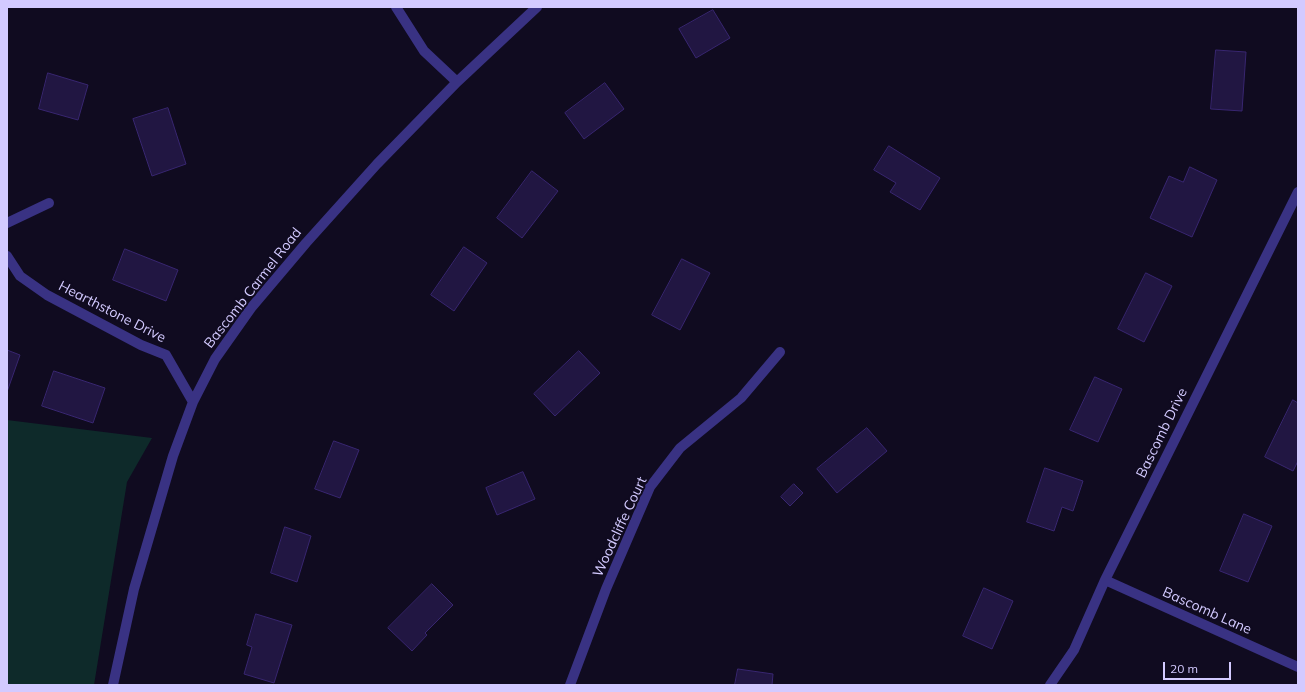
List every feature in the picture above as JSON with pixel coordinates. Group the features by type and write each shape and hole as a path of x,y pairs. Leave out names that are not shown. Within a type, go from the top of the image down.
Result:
{"street":[{"path":"396,7 424,51 457,82"},
{"name":"Bascomb Carmel Road","path":"113,685 134,588 173,456 193,402 215,359 256,302 372,169 457,82 537,7"},
{"name":"Bascomb Drive","path":"1050,685 1074,650 1105,580 1298,192"},
{"path":"7,223 50,203"},
{"name":"Hearthstone Drive","path":"7,256 20,276 47,296 141,345 166,355 193,402"},
{"name":"Woodcliffe Court","path":"570,685 606,590 650,487 680,448 741,398 780,352"},
{"name":"Bascomb Lane","path":"1105,580 1298,668"}],"green space":[{"path":"7,420 152,438 127,482 94,685 7,685"}],"building":[{"path":"713,10 730,38 696,58 679,29"},
{"path":"1216,50 1246,52 1242,111 1211,109"},
{"path":"48,73 88,85 78,120 39,109"},
{"path":"605,83 624,109 584,139 565,113"},
{"path":"168,108 186,164 152,176 133,119"},
{"path":"889,146 940,178 920,210 890,192 896,183 874,170"},
{"path":"1190,167 1217,180 1192,237 1150,218 1169,176 1183,182"},
{"path":"532,171 558,191 522,238 497,218"},
{"path":"464,247 487,263 454,311 431,295"},
{"path":"125,249 178,270 166,301 113,280"},
{"path":"682,259 710,273 680,330 652,315"},
{"path":"1146,273 1172,286 1144,342 1118,329"},
{"path":"7,350 20,355 7,392"},
{"path":"579,351 600,373 555,416 534,394"},
{"path":"54,371 105,388 93,423 42,406"},
{"path":"1095,377 1122,389 1098,442 1070,430"},
{"path":"1293,400 1298,403 1298,461 1293,471 1265,457"},
{"path":"867,428 887,451 837,493 817,469"},
{"path":"334,441 359,450 340,498 315,489"},
{"path":"1045,468 1083,481 1073,511 1062,507 1054,531 1027,522"},
{"path":"523,472 535,499 497,515 486,488"},
{"path":"794,484 803,493 790,506 781,497"},
{"path":"1244,514 1272,526 1248,582 1220,571"},
{"path":"285,527 311,536 297,582 271,573"},
{"path":"432,584 453,605 425,633 427,635 412,651 388,628"},
{"path":"984,588 1013,601 992,649 963,636"},
{"path":"256,614 292,625 274,683 244,674 252,647 247,645"},
{"path":"738,669 773,674 772,685 735,685"}]}
